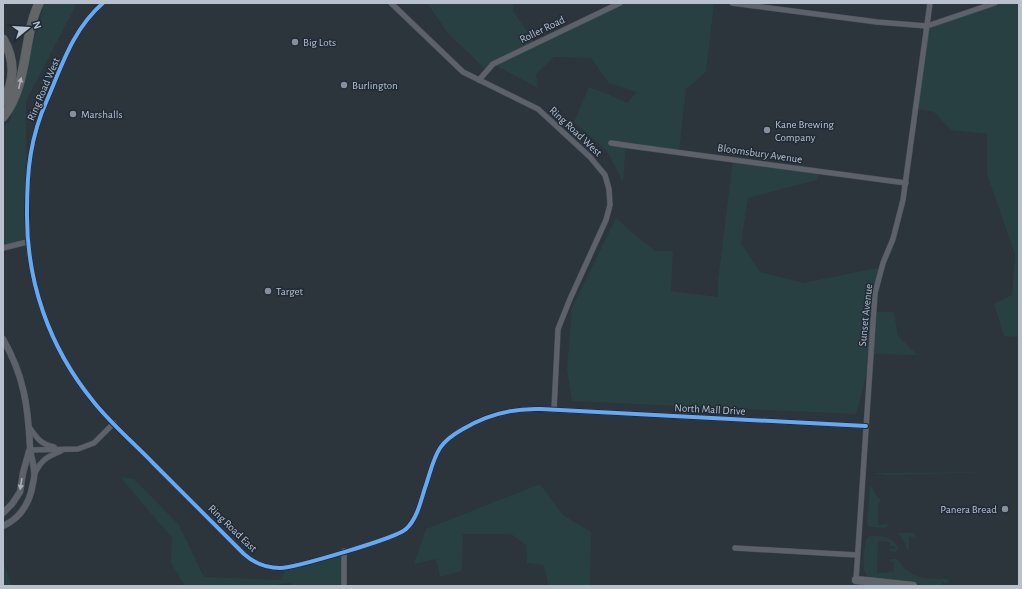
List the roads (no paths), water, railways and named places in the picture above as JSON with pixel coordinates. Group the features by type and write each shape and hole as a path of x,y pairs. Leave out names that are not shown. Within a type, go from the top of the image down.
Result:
{"highway":[{"path":"3,117 11,107 18,93 33,20 39,3"},
{"path":"3,39 11,56 12,72 9,89 3,102"}],"main road":[{"path":"855,583 913,586"}],"street":[{"name":"Ring Road West","path":"27,242 28,164 38,121 74,38 83,25 103,3"},
{"name":"Ring Road West","path":"391,3 463,72 538,109 598,165 605,175 609,189 610,205 606,220 558,329 554,410"},
{"name":"Roller Road","path":"479,80 493,64 620,3"},
{"path":"732,3 877,22 927,26 995,3"},
{"name":"Sunset Avenue","path":"855,583 875,293 883,263 897,227 906,183 930,3"},
{"name":"Bloomsbury Avenue","path":"611,143 906,183"},
{"path":"3,248 27,242"},
{"name":"Ring Road East","path":"27,242 36,293 44,316 54,340 80,385 114,423 244,554 256,562 272,567 287,568 391,537 405,530 416,515 437,453 445,442 454,434 474,422 504,411 524,409 554,410"},
{"path":"3,339 21,379 27,408 30,450 35,473"},
{"name":"North Mall Drive","path":"554,410 866,426"},
{"path":"30,450 78,449 94,443 114,423"},
{"path":"29,427 41,443 64,450"},
{"path":"3,513 12,504 20,492 23,473 30,450"},
{"path":"3,526 10,523 21,513 31,496 35,473 40,462 64,450"},
{"path":"735,548 857,555"},
{"path":"344,551 344,586"}],"place":[{"name":"Big Lots","path":"295,42"},
{"name":"Burlington","path":"344,85"},
{"name":"Marshalls","path":"73,114"},
{"name":"Kane Brewing Company","path":"767,130"},
{"name":"Target","path":"268,291"},
{"name":"Panera Bread","path":"1005,509"}]}
